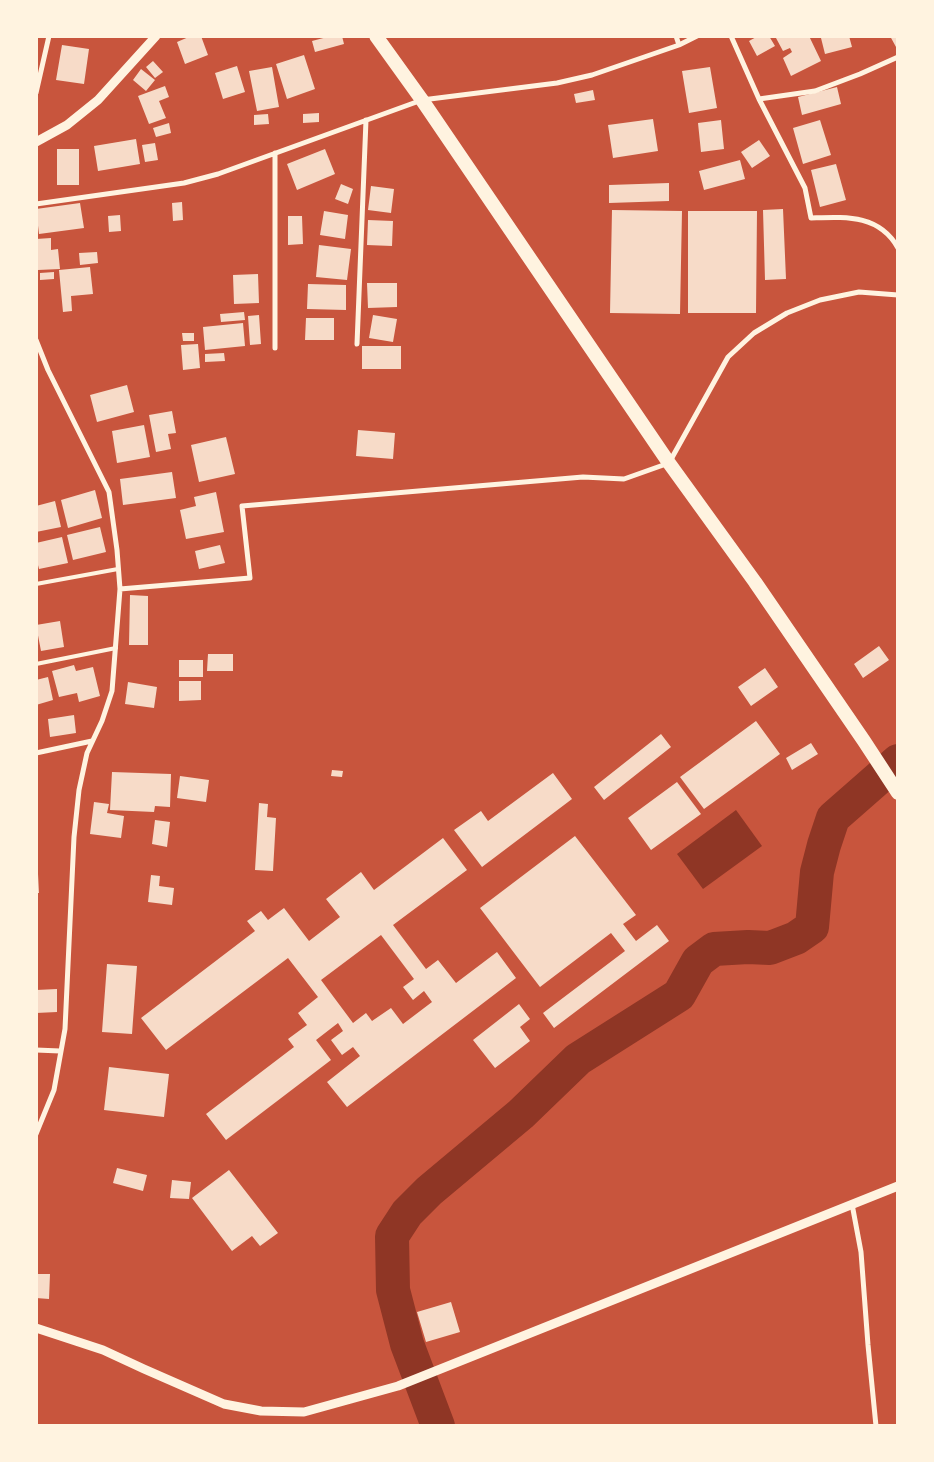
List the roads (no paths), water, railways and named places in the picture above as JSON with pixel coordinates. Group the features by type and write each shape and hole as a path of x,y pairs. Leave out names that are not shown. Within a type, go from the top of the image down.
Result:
{"highway":[{"path":"376,36 422,100 669,463 755,582 864,740 898,793"}],"street":[{"path":"36,93 49,36"},
{"path":"36,142 67,125 98,100 156,36"},
{"path":"676,36 679,45"},
{"path":"36,204 184,183 218,174 422,100 557,83 592,76 679,45 697,36"},
{"path":"731,36 759,98 805,188 811,218 858,219 878,226 893,240 898,248"},
{"path":"759,98 815,90 860,74 898,57"},
{"path":"357,344 366,120"},
{"path":"274,154 275,348"},
{"path":"120,589 250,578 242,506 583,477 624,479 669,463 728,357 754,333 787,313 820,300 859,292 898,295"},
{"path":"36,340 48,370 109,492 120,589 112,691 102,721 87,754 74,837 65,1020 54,1090 36,1134"},
{"path":"36,753 92,741"},
{"path":"36,1050 60,1051"},
{"path":"36,1328 104,1350 224,1404 261,1411 304,1412 398,1386 898,1186"},
{"path":"852,1204 861,1252 876,1426"}],"lane":[{"path":"36,584 118,569"},
{"path":"36,664 116,648"}],"waterway":[{"path":"438,1426 407,1344 393,1290 392,1236 407,1213 429,1191 521,1114 578,1059 679,995 698,961 714,949 770,948 796,938 812,927 817,872 833,818 898,761"}]}
